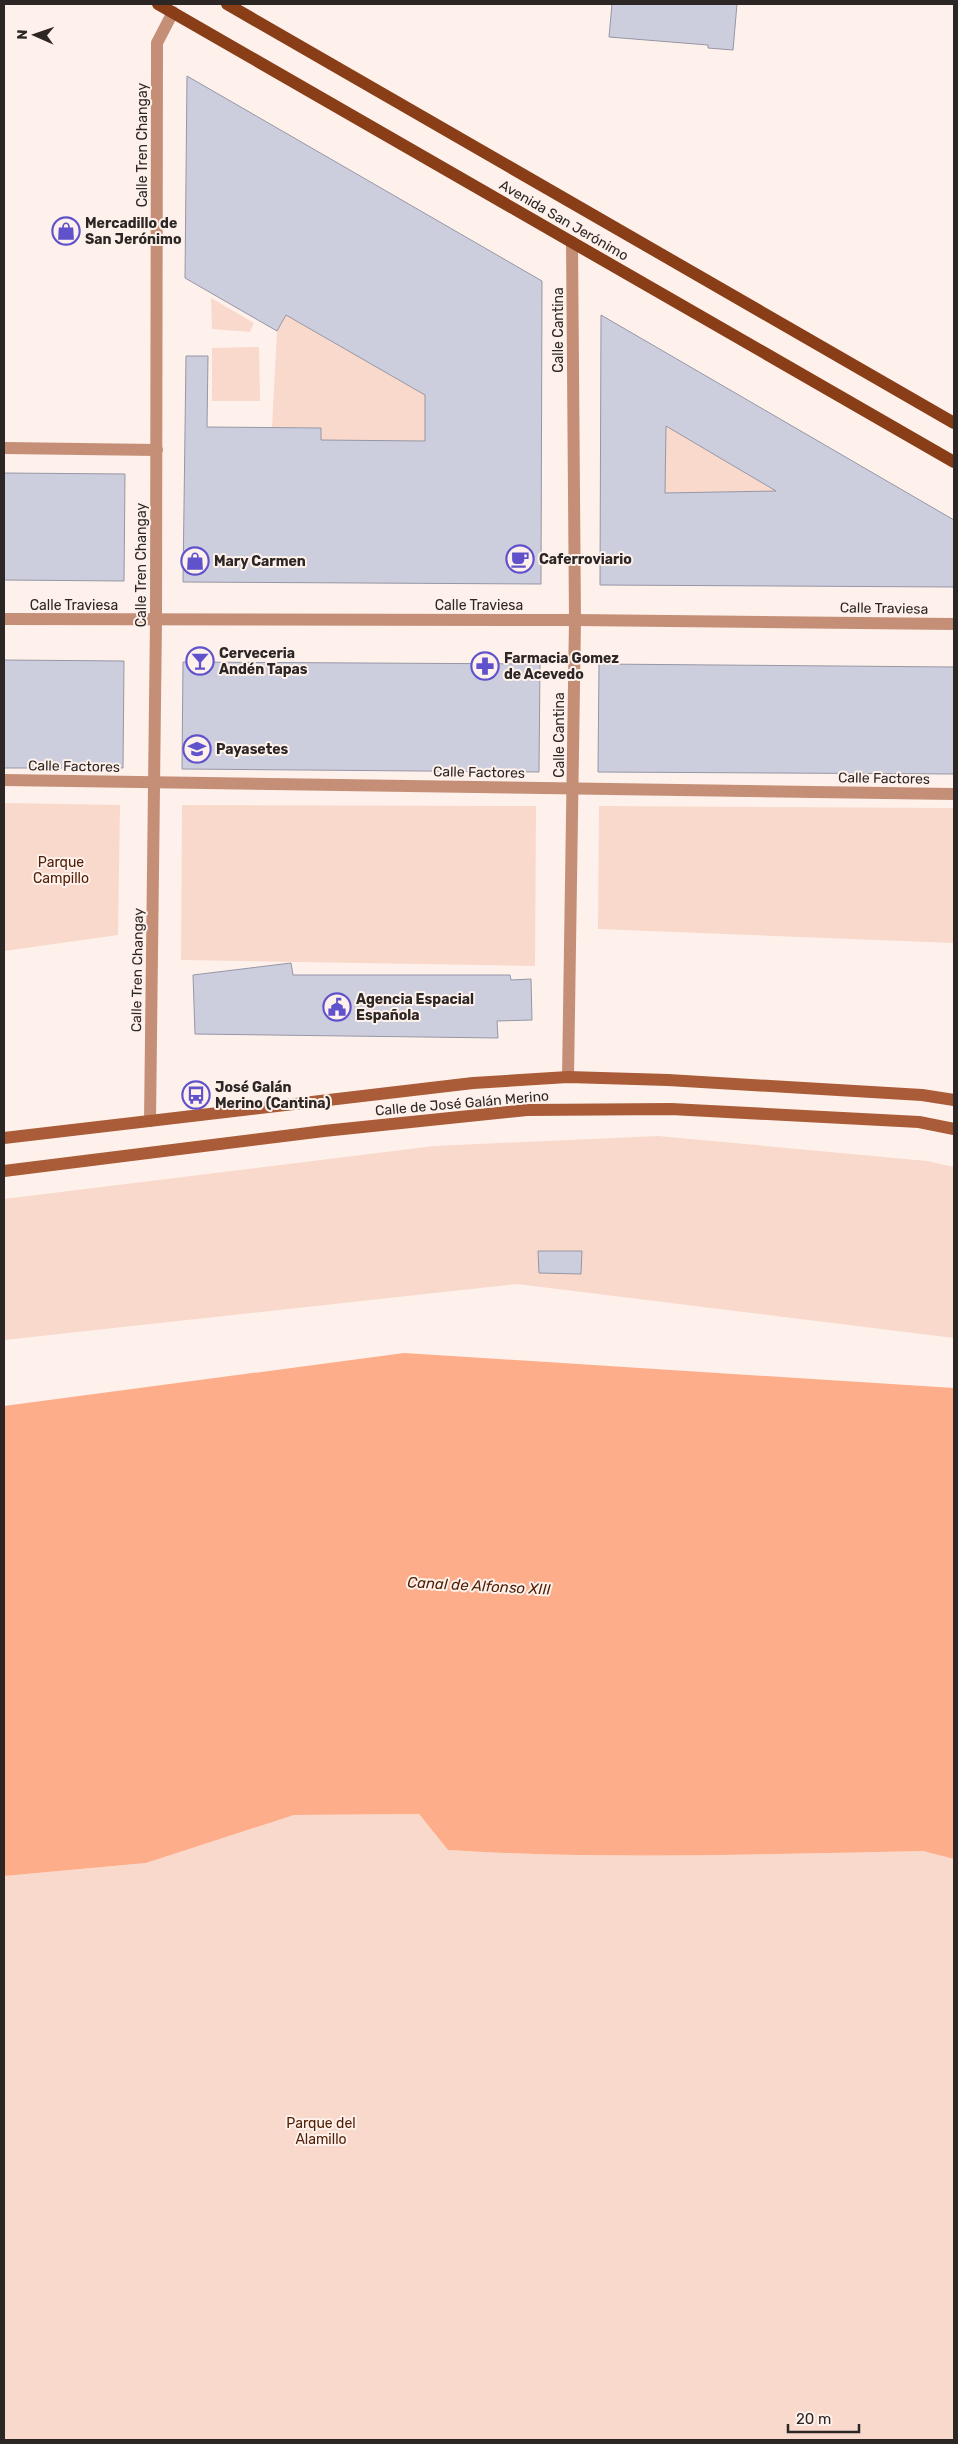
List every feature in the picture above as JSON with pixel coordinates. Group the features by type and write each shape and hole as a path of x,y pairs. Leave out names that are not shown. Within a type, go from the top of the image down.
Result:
{"main road":[{"name":"Avenida San Jerónimo","path":"158,4 954,462"},
{"name":"Avenida San Jerónimo","path":"227,4 954,423"},
{"name":"Calle de José Galán Merino","path":"4,1138 473,1083 568,1077 668,1080 912,1094 954,1100"},
{"name":"Calle de José Galán Merino","path":"4,1171 343,1129 527,1110 671,1110 919,1122 954,1129"}],"street":[{"name":"Calle Tren Changay","path":"150,1121 156,620 157,43 173,12"},
{"name":"Calle Cantina","path":"568,1077 575,620 572,242"},
{"path":"4,448 157,450"},
{"name":"Calle Traviesa","path":"4,619 575,620 954,624"},
{"name":"Calle Factores","path":"4,780 954,794"}],"green space":[{"path":"211,298 254,323 250,332 212,329"},
{"path":"286,315 425,395 425,441 321,440 321,428 272,427 277,331"},
{"path":"259,347 260,401 212,401 212,348"},
{"path":"666,426 781,494 750,492 665,493"},
{"name":"Parque Campillo","path":"4,803 120,805 118,935 4,951"},
{"path":"182,805 536,806 535,966 181,960"},
{"path":"599,806 954,808 954,943 598,929"},
{"path":"658,1136 927,1161 954,1167 954,1338 517,1284 4,1340 4,1199 434,1146"},
{"name":"Parque del Alamillo","path":"419,1814 448,1850 626,1856 923,1851 954,1859 954,2440 4,2440 4,1876 146,1863 294,1815"}],"water":[{"name":"Canal de Alfonso XIII","path":"404,1353 954,1388 954,1859 923,1851 626,1856 448,1850 419,1814 294,1815 146,1863 4,1876 4,1406"}],"building":[{"path":"612,4 737,4 733,50 708,48 708,45 609,37"},
{"path":"187,76 542,281 541,584 183,582 186,356 208,356 207,427 321,428 321,440 425,441 425,395 286,315 277,331 185,278"},
{"path":"601,315 954,520 954,587 600,585","holes":["666,426 776,491 665,493"]},
{"path":"4,473 125,474 124,581 4,580"},
{"path":"4,660 124,661 123,768 4,768"},
{"path":"183,662 540,664 539,772 182,769"},
{"path":"599,664 954,667 954,774 598,772"},
{"path":"291,963 293,975 510,975 511,980 531,979 532,1020 497,1021 498,1038 195,1034 193,975"},
{"path":"538,1251 582,1251 581,1274 539,1273"}],"place":[{"name":"Mercadillo de San Jerónimo","path":"66,231"},
{"name":"Caferroviario","path":"520,559"},
{"name":"Mary Carmen","path":"195,561"},
{"name":"Cerveceria Andén Tapas","path":"200,661"},
{"name":"Farmacia Gomez de Acevedo","path":"485,666"},
{"name":"Payasetes","path":"197,749"},
{"name":"Agencia Espacial Española","path":"337,1007"},
{"name":"José Galán Merino (Cantina)","path":"196,1095"}]}
